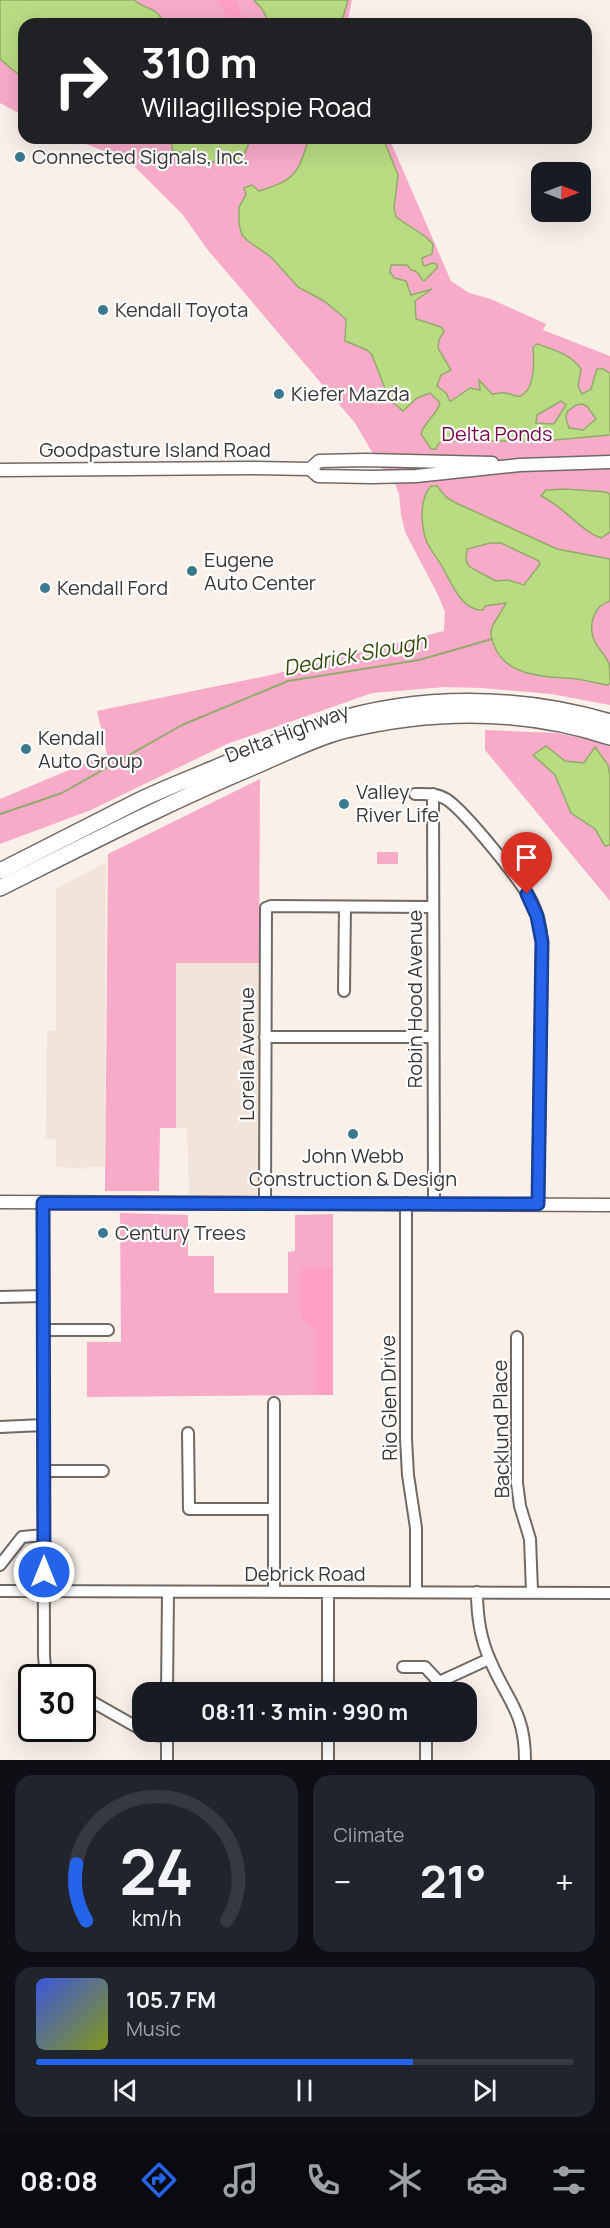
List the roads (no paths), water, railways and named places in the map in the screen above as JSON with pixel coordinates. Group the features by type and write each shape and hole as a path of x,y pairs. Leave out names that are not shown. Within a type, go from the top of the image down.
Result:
{"highway":[{"name":"Delta Highway","path":"2,883 140,800 303,731 341,719 398,708 453,702 490,701 558,709 610,722"},
{"name":"Delta Highway","path":"2,883 216,782 343,731 397,720 473,714 558,723 610,737"},
{"path":"0,859 140,800"}],"main road":[{"name":"Goodpasture Island Road","path":"310,469 319,461 366,460 520,465 610,462"},
{"name":"Goodpasture Island Road","path":"0,470 310,469 318,476 372,477 416,476 520,465"},
{"path":"0,1202 610,1205"}],"street":[{"path":"415,794 433,794 447,800 460,812 486,840 527,894 535,910 542,942 542,1063 539,1103 538,1204"},
{"name":"Robin Hood Avenue","path":"433,794 434,1203"},
{"path":"433,822 444,810 460,812"},
{"name":"Lorella Avenue","path":"265,1203 264,914 267,907 345,907"},
{"path":"344,991 345,907 433,907"},
{"path":"265,1037 433,1037"},
{"path":"43,1203 45,1664"},
{"name":"Rio Glen Drive","path":"406,1203 406,1439 408,1475 416,1528 416,1592"},
{"path":"0,1297 43,1296"},
{"path":"43,1330 108,1330"},
{"name":"Backlund Place","path":"518,1337 517,1483 520,1506 530,1539 532,1591"},
{"path":"274,1403 274,1592"},
{"path":"0,1426 43,1425"},
{"path":"188,1433 189,1509 274,1509"},
{"path":"44,1471 103,1471"},
{"path":"0,1565 22,1537 44,1535"},
{"name":"Debrick Road","path":"0,1591 610,1593"},
{"path":"167,1682 168,1592"},
{"path":"328,1592 328,1682"},
{"path":"477,1592 478,1625 489,1659 518,1713 524,1734 525,1760"},
{"path":"403,1667 424,1667 439,1682 489,1659"},
{"path":"96,1704 132,1725"},
{"path":"167,1742 167,1760"},
{"path":"328,1742 328,1760"},
{"path":"426,1742 426,1760"}],"waterway":[{"name":"Dedrick Slough","path":"0,814 62,793 182,725 288,681 419,660 492,639"}],"place":[{"name":"Connected Signals, Inc.","path":"20,157"},
{"name":"Kendall Toyota","path":"103,310"},
{"name":"Kiefer Mazda","path":"279,394"},
{"name":"Eugene Auto Center","path":"192,571"},
{"name":"Kendall Ford","path":"45,588"},
{"name":"Kendall Auto Group","path":"26,749"},
{"name":"Valley River Life","path":"344,804"},
{"name":"John Webb Construction & Design","path":"353,1134"},
{"name":"Century Trees","path":"103,1233"}],"park label":[{"name":"Delta Ponds","path":"497,434"}]}
